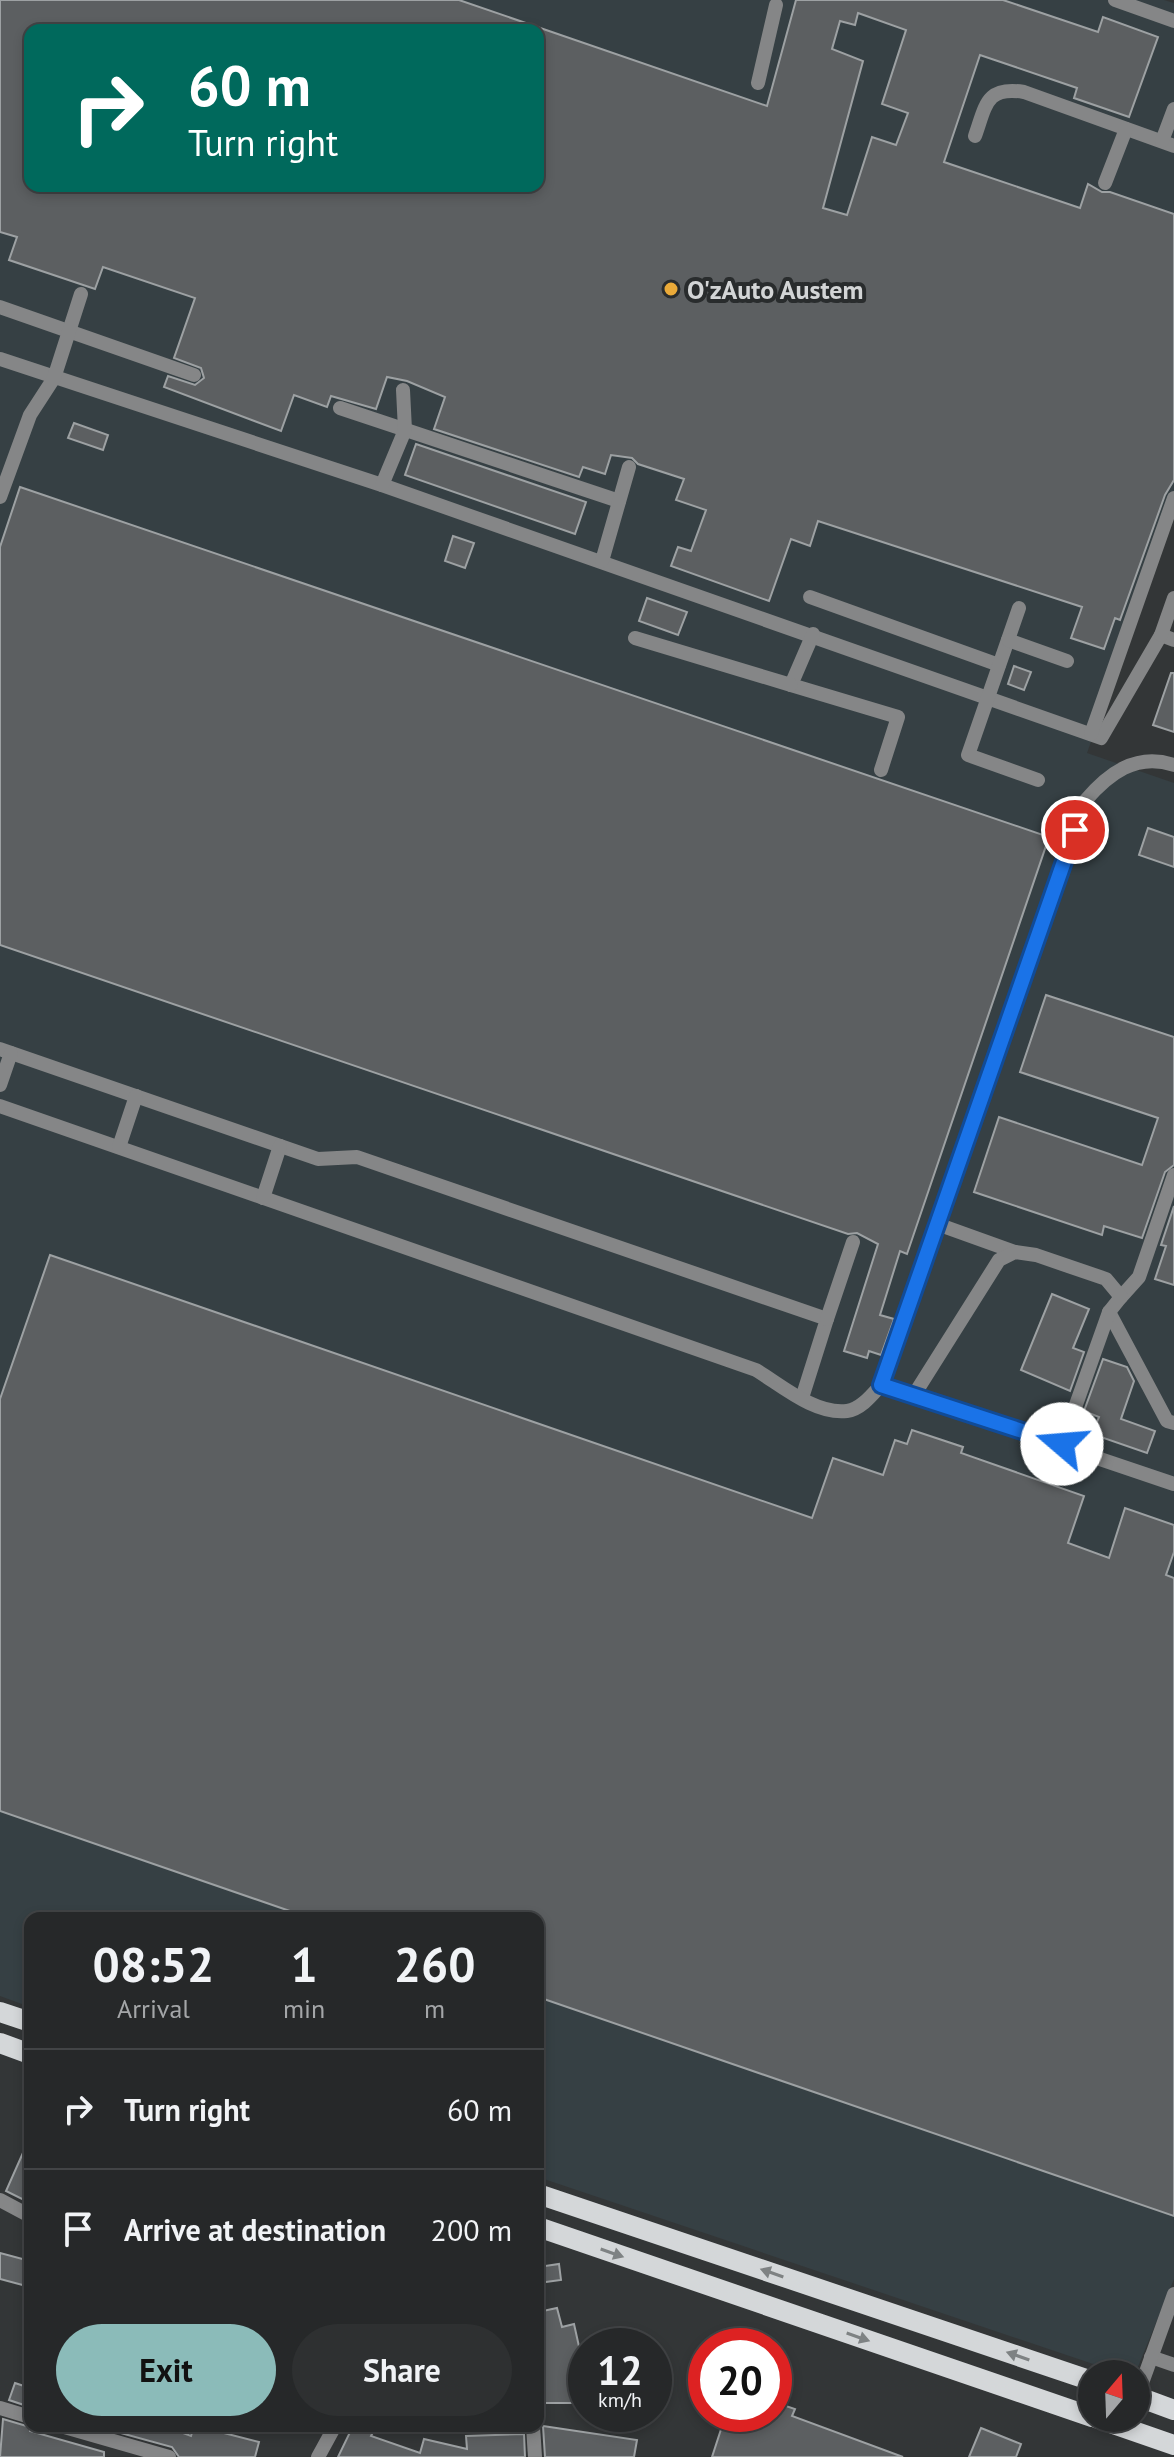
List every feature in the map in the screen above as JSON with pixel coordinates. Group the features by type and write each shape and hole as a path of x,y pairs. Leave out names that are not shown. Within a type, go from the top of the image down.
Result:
{"main road":[{"path":"0,2012 24,2020"},
{"path":"0,2043 24,2052"},
{"path":"544,2201 1078,2376"},
{"path":"544,2229 1078,2412"},
{"path":"1150,2402 1174,2410"},
{"path":"1137,2432 1174,2445"}],"street":[{"path":"1115,0 1174,21"},
{"path":"758,83 771,2"},
{"path":"975,136 988,101 994,93 1007,89 1024,92 1168,144 1174,109"},
{"path":"1105,183 1126,129"},
{"path":"0,497 30,415 54,378 81,294"},
{"path":"0,307 194,375"},
{"path":"0,359 382,485 813,634 1101,738 1168,637 1174,598"},
{"path":"382,485 405,430 403,390"},
{"path":"340,408 619,501"},
{"path":"602,561 629,467"},
{"path":"1091,734 1174,498"},
{"path":"810,597 999,665"},
{"path":"1019,608 968,755 1038,780"},
{"path":"791,685 813,634"},
{"path":"635,638 898,717 881,770"},
{"path":"1008,640 1067,661"},
{"path":"0,1106 756,1370 815,1406 847,1411 865,1402 881,1385 1085,801 1105,777 1140,761 1174,765"},
{"path":"0,1085 5,1051 318,1159 357,1157 827,1319"},
{"path":"119,1147 136,1096"},
{"path":"263,1198 280,1146"},
{"path":"1062,1444 1109,1312 1139,1277 1174,1175"},
{"path":"937,1224 1015,1252 1036,1255 1106,1279 1121,1297"},
{"path":"802,1398 853,1242"},
{"path":"914,1395 999,1260 1015,1252"},
{"path":"1109,1312 1167,1421 1174,1423"},
{"path":"881,1385 1174,1484"},
{"path":"0,2200 24,2213"},
{"path":"1150,2360 1173,2301"},
{"path":"1151,2357 1174,2365"},
{"path":"0,2408 24,2415"},
{"path":"82,2432 169,2457"},
{"path":"318,2457 332,2432"},
{"path":"533,2432 535,2457"}],"shaded area":[{"path":"0,0 1164,0 1174,3 1174,508 1087,753 1174,783 1174,2279 1141,2360 1081,2360 544,2179 544,1912 24,1912 24,2005 0,1996"}],"building":[{"name":"O'zAuto Austem","path":"0,0 459,0 529,24 24,24 24,192 544,192 544,29 767,106 796,0 1003,0 1098,32 1103,17 1158,37 1129,117 1074,98 1077,88 980,55 944,162 1080,208 1088,184 1102,192 1174,214 1174,480 1165,495 1120,620 1115,618 1104,649 1071,638 1082,607 818,521 810,546 791,539 769,601 671,566 678,547 691,551 706,510 676,500 684,479 638,464 632,458 611,455 605,474 583,467 579,477 434,429 445,397 407,381 387,377 376,409 331,396 327,407 294,395 281,431 164,387 168,376 195,385 204,378 201,368 174,358 195,298 103,267 95,289 9,260 17,237 0,232","holes":["858,13 906,30 882,104 908,113 896,145 872,137 847,215 823,208 863,61 832,49 840,21 855,25"]},
{"path":"74,423 108,435 103,450 68,438"},
{"path":"416,444 586,502 575,534 405,475"},
{"path":"20,487 1049,837 907,1254 900,1251 880,1315 894,1319 881,1355 869,1351 867,1358 844,1351 878,1244 857,1233 848,1234 0,945 0,547"},
{"path":"453,536 474,543 465,568 445,561"},
{"path":"647,598 687,612 678,635 639,621"},
{"path":"1014,666 1031,672 1024,690 1008,684"},
{"path":"1171,673 1174,673 1174,732 1153,725"},
{"path":"1148,828 1174,837 1174,867 1139,855"},
{"path":"1046,995 1174,1037 1174,1165 1165,1172 1142,1238 1104,1226 1102,1235 974,1192 999,1117 1142,1165 1158,1118 1020,1072"},
{"path":"1174,1206 1174,1285 1155,1279 1166,1246 1161,1245"},
{"path":"50,1255 812,1518 833,1458 883,1475 895,1440 907,1444 912,1430 963,1447 961,1453 1084,1496 1068,1543 1109,1558 1125,1508 1174,1525 1174,1552 1166,1575 1174,1578 1174,2216 544,1999 544,1912 293,1912 0,1811 0,1399"},
{"path":"1052,1294 1089,1309 1073,1348 1084,1352 1070,1391 1021,1370"},
{"path":"1103,1359 1127,1367 1134,1381 1121,1419 1155,1431 1147,1453 1092,1434 1099,1417 1084,1411"},
{"path":"24,2150 24,2200 6,2191"},
{"path":"0,2253 24,2259 24,2285 0,2279"},
{"path":"559,2264 561,2280 544,2282 544,2266"},
{"path":"557,2308 562,2327 574,2324 575,2328 568,2328 568,2403 544,2403 544,2311"},
{"path":"15,2383 24,2386 24,2405 9,2400"},
{"path":"792,2416 903,2457 712,2457 720,2432 792,2432"},
{"path":"3,2419 24,2425 24,2432 104,2452 104,2457 0,2457"},
{"path":"544,2426 637,2440 634,2457 545,2457"},
{"path":"981,2428 1021,2444 1016,2457 969,2457"},
{"path":"117,2432 180,2432 191,2436 192,2432 220,2432 259,2442 255,2457 179,2457 172,2447"},
{"path":"350,2432 373,2432 371,2436 420,2453 424,2439 467,2449 466,2436 524,2434 525,2457 338,2457"}],"place":[{"name":"O'zAuto Austem","path":"671,289"}],"route":[{"path":"1062,1444 881,1385 1075,830"}]}
